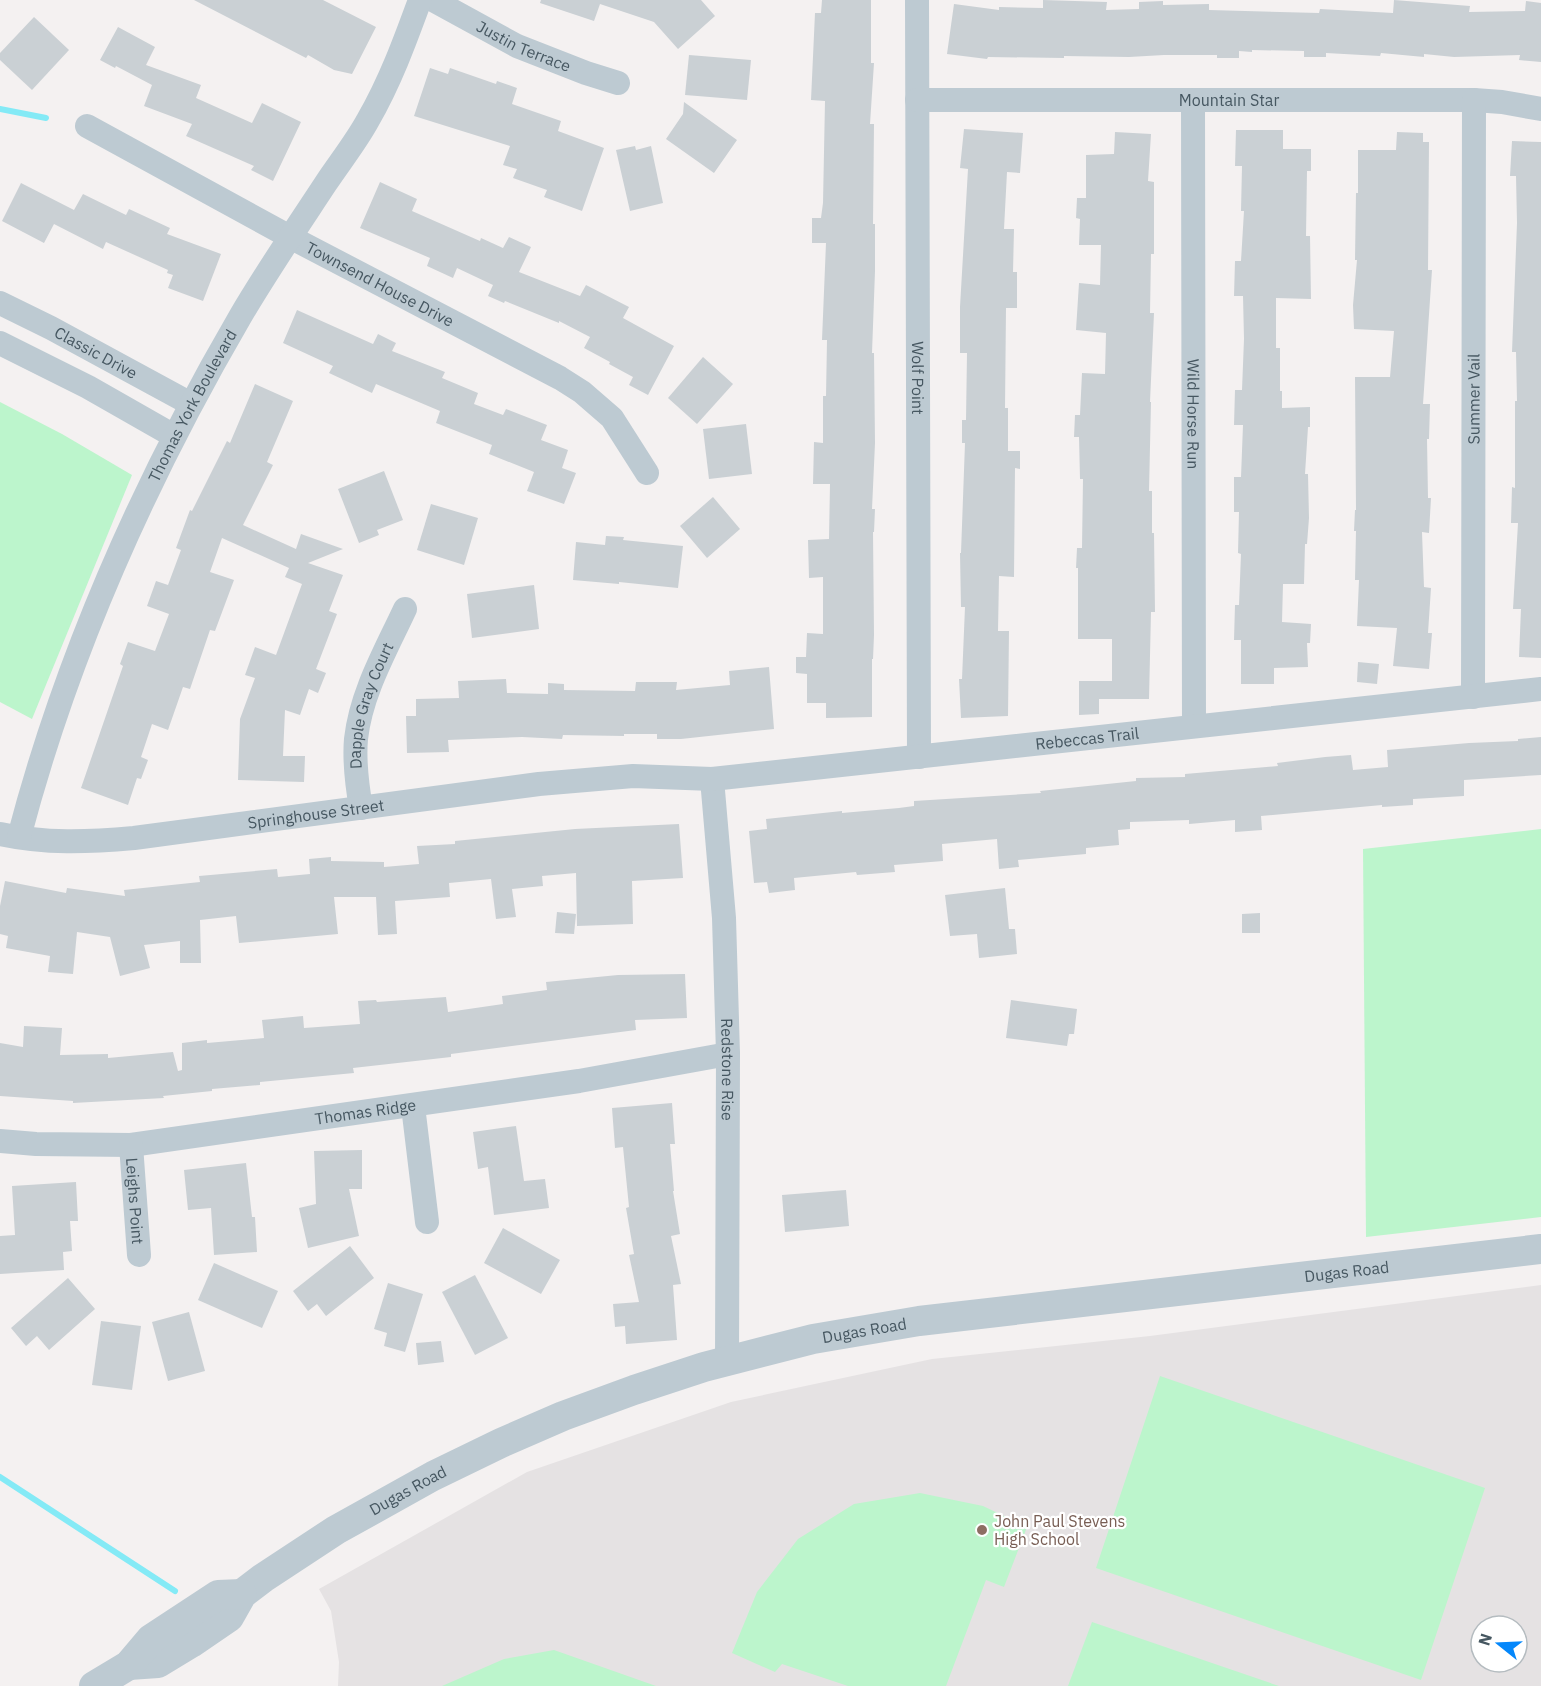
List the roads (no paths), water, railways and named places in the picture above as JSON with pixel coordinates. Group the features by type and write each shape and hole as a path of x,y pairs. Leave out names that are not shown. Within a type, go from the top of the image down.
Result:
{"street":[{"name":"Thomas York Boulevard","path":"10,835 40,759 63,691 116,559 174,436 241,315 368,121 398,59 420,0"},
{"name":"Justin Terrace","path":"433,0 517,46 618,83"},
{"name":"Wolf Point","path":"917,0 919,757"},
{"name":"Mountain Star","path":"917,100 1474,100 1541,109"},
{"name":"Wild Horse Run","path":"1194,100 1194,726"},
{"name":"Summer Vail","path":"1473,697 1474,100"},
{"name":"Townsend House Drive","path":"87,126 582,392 612,418 647,473"},
{"name":"Classic Drive","path":"0,303 191,404"},
{"name":"Classic Drive","path":"0,343 88,387 174,436"},
{"name":"Dapple Gray Court","path":"361,808 355,758 360,718 372,680 405,609"},
{"name":"Rebeccas Trail","path":"633,776 711,779 1541,689"},
{"name":"Springhouse Street","path":"10,835 49,842 102,841 538,784 633,776"},
{"name":"Redstone Rise","path":"711,779 723,918 728,1054 727,1361"},
{"name":"Thomas Ridge","path":"0,1141 36,1144 131,1144 413,1106 644,1071 728,1054"},
{"path":"413,1106 428,1222"},
{"name":"Leighs Point","path":"131,1144 139,1255"},
{"name":"Dugas Road","path":"94,1686 129,1665 159,1663 229,1617 242,1594 336,1530 465,1460 533,1428 596,1403 727,1361 813,1339 919,1321 1541,1249"}],"waterway":[{"path":"0,109 46,118"},
{"path":"0,1477 175,1591"}],"place":[{"name":"John Paul Stevens High School","path":"982,1530"}]}
